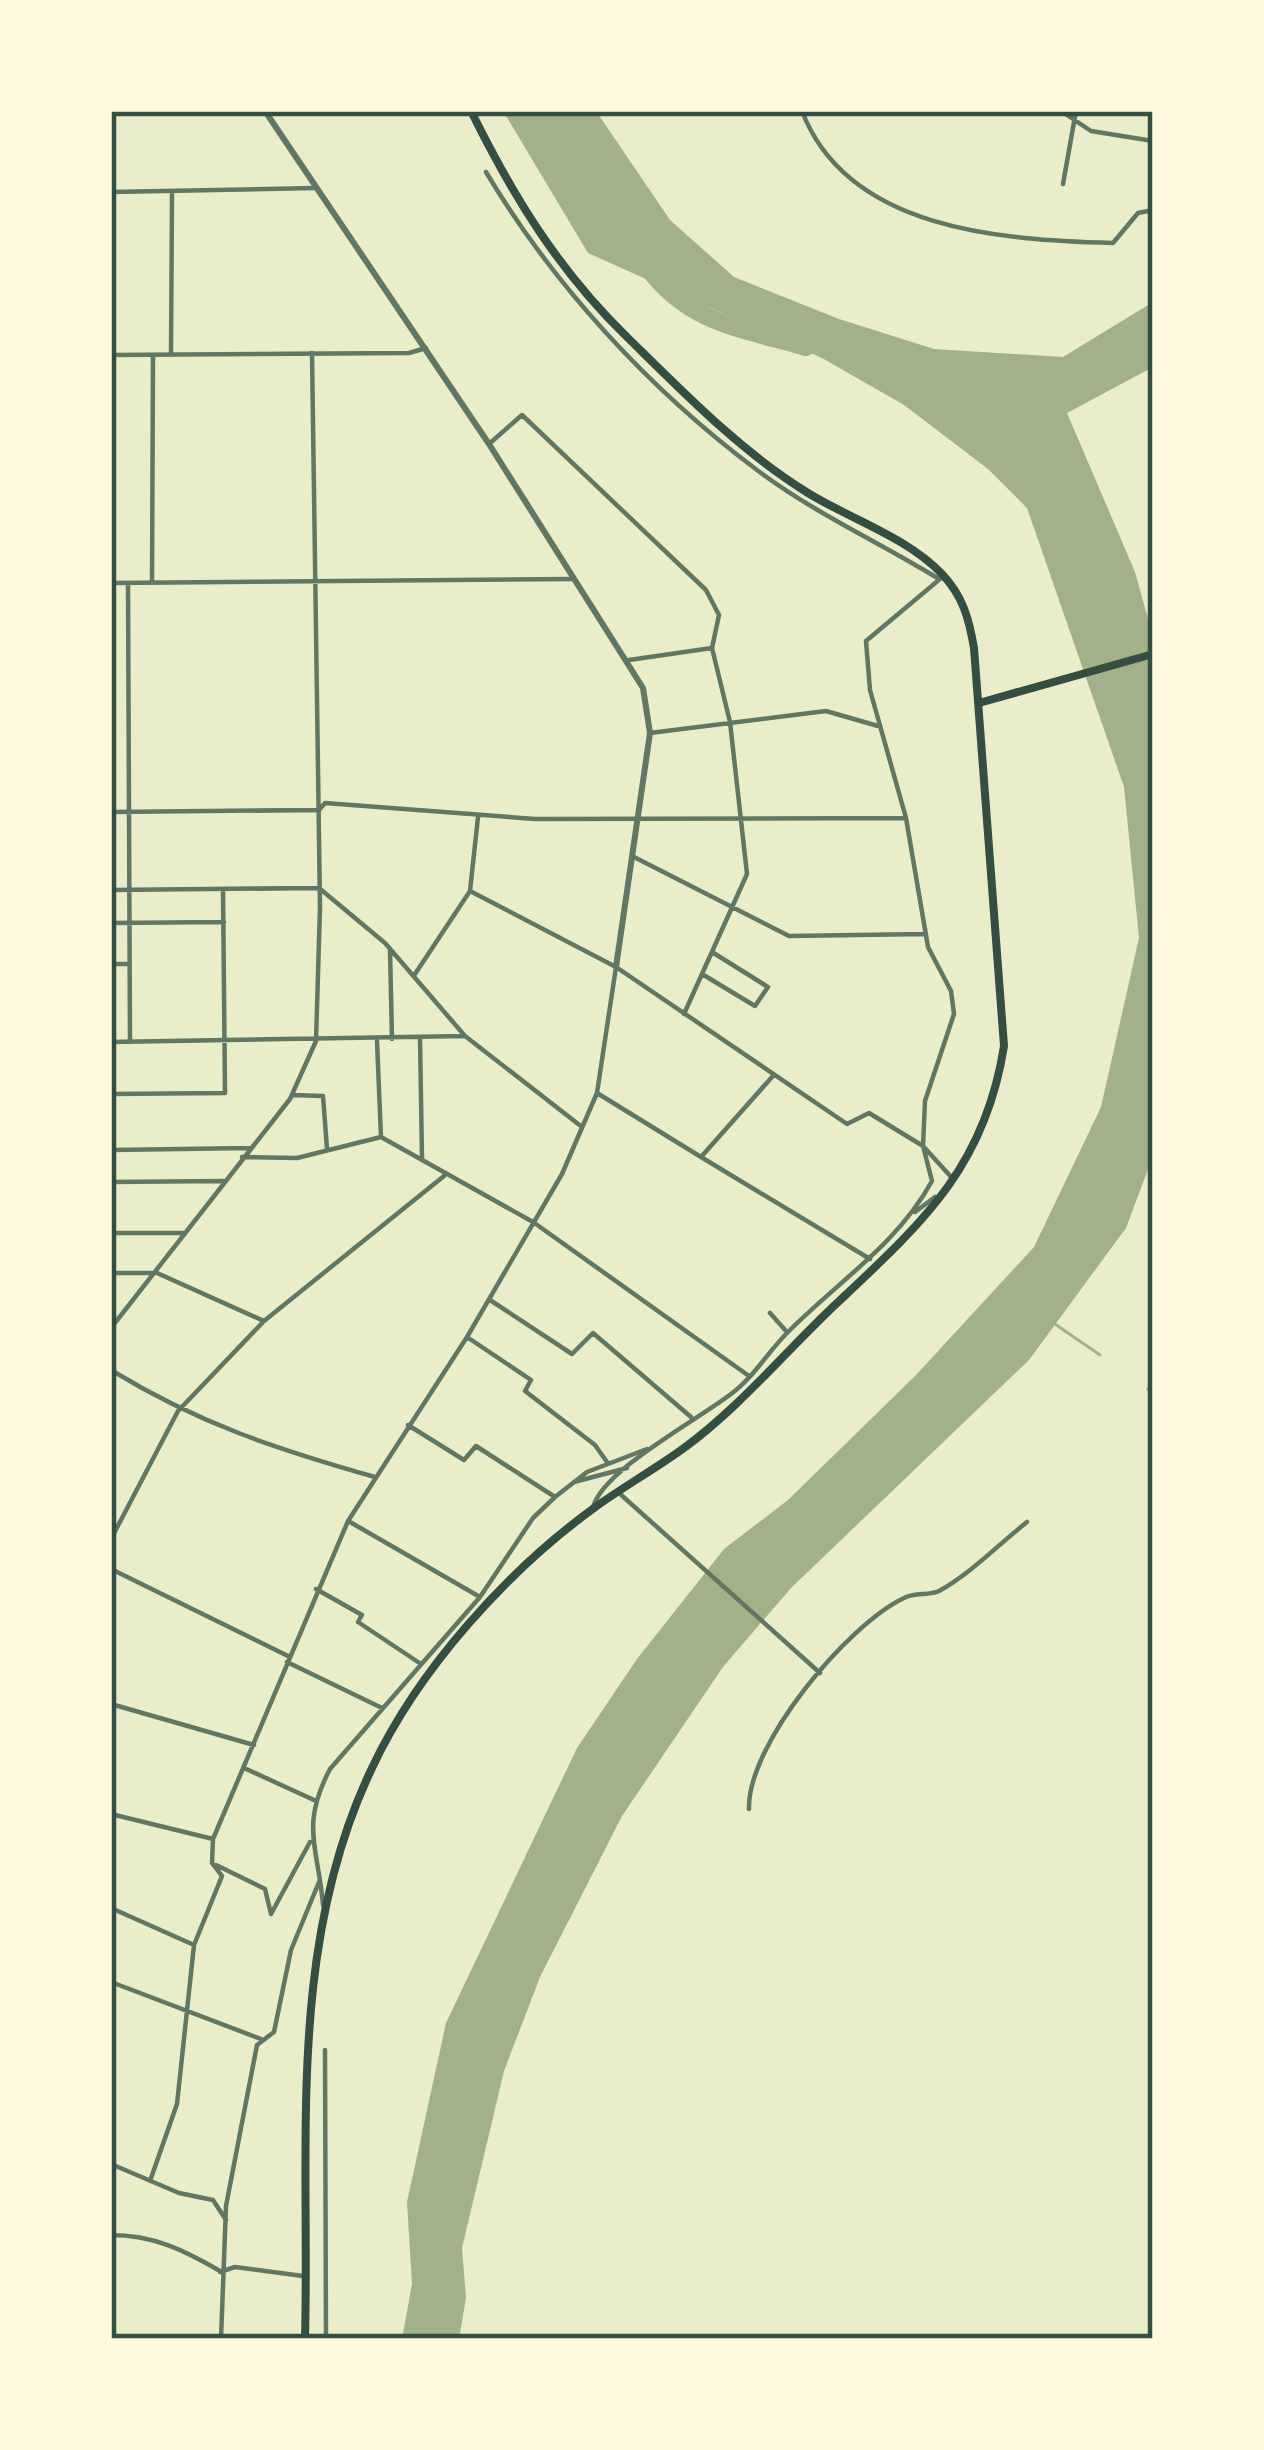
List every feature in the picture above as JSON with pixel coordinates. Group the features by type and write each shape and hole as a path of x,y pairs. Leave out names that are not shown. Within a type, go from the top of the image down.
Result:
{"main road":[{"path":"305,2339 308,2027 323,1905 348,1825 404,1712 511,1582 592,1509 724,1414 920,1226 956,1181 992,1102 1004,1046 970,621 940,576 805,491 625,335 552,256 512,193 471,111"},
{"path":"979,703 1153,654"}],"street":[{"path":"150,2181 177,2104 194,1945 222,1876 212,1863 213,1839 316,1588 348,1520 490,1300 597,1093 650,733 643,688 628,660 490,444 265,111"},
{"path":"802,111 830,161 866,192 909,214 1031,241 1112,243 1138,213 1153,210"},
{"path":"1061,111 1073,123 1153,141"},
{"path":"1063,184 1076,111"},
{"path":"486,172 522,233 572,297 686,409 755,469 817,511 940,576 866,641 878,726 906,818 926,934 951,992 954,1014 925,1101 923,1146 932,1181 914,1213"},
{"path":"111,191 172,194 318,188"},
{"path":"171,355 172,194"},
{"path":"111,355 409,353 425,348"},
{"path":"111,1328 292,1095 316,1040 319,810 312,353"},
{"path":"152,583 153,355"},
{"path":"490,444 522,415 706,590 719,615 712,648 730,722 747,874 683,1014"},
{"path":"111,584 573,579"},
{"path":"128,583 130,1042"},
{"path":"628,660 712,648"},
{"path":"650,733 826,711 878,726"},
{"path":"111,812 319,810 325,803 362,803 478,817 906,818"},
{"path":"414,976 470,891 478,817"},
{"path":"632,856 789,936 926,934"},
{"path":"111,890 319,888 390,950 465,1036 582,1127"},
{"path":"111,1094 225,1093 223,889"},
{"path":"470,891 616,967 847,1124 868,1113 923,1146 956,1181 914,1213 788,1332 734,1393 724,1414"},
{"path":"111,923 224,922"},
{"path":"390,950 392,1039"},
{"path":"702,974 755,1006 768,987 712,952"},
{"path":"111,964 130,964"},
{"path":"111,1042 465,1036"},
{"path":"420,1038 422,1160"},
{"path":"377,1039 380,1137"},
{"path":"701,1156 774,1075"},
{"path":"597,1093 870,1259"},
{"path":"292,1095 323,1096 327,1150"},
{"path":"242,1157 297,1158 380,1137 533,1222 699,1336 748,1377"},
{"path":"111,1150 251,1148"},
{"path":"111,1539 178,1412 264,1321 444,1176"},
{"path":"111,1182 224,1181"},
{"path":"111,1233 186,1233"},
{"path":"111,1273 157,1273 264,1321"},
{"path":"490,1300 572,1354 593,1333 693,1419"},
{"path":"770,1313 788,1332"},
{"path":"467,1337 531,1380 526,1391 595,1445 609,1464"},
{"path":"748,1377 781,1344 794,1344"},
{"path":"111,1370 178,1412 247,1441 375,1477"},
{"path":"323,1905 321,1877 310,1842 314,1800 355,1735 480,1597 533,1518 569,1483 650,1447 734,1393"},
{"path":"408,1424 464,1460 476,1446 555,1496"},
{"path":"592,1509 596,1494 650,1447"},
{"path":"569,1483 631,1467"},
{"path":"618,1492 820,1673"},
{"path":"348,1520 480,1597"},
{"path":"749,1809 748,1789 758,1765 820,1673 860,1631 902,1599 935,1594 1027,1522"},
{"path":"111,1569 382,1708"},
{"path":"316,1588 362,1615 358,1622 421,1664"},
{"path":"111,1704 254,1745"},
{"path":"244,1768 314,1800"},
{"path":"111,1814 213,1839"},
{"path":"212,1863 265,1889 271,1914 310,1842"},
{"path":"221,2339 220,2271 236,2142 261,2039 274,2032 291,1950 321,1877"},
{"path":"111,1908 194,1945"},
{"path":"111,1982 261,2039"},
{"path":"325,2050 326,2339"},
{"path":"111,2164 213,2200 226,2220"},
{"path":"111,2235 141,2235 220,2271 235,2267 307,2277"}],"shaded area":[{"path":"503,111 596,111 670,220 734,277 839,319 934,349 1063,357 1153,302 1153,367 1067,413 1135,572 1153,637 1153,1156 1126,1228 1029,1360 791,1588 723,1667 622,1816 540,1977 504,2071 462,2248 466,2298 459,2339 402,2339 412,2284 407,2202 446,2023 577,1748 637,1659 724,1549 788,1500 916,1375 1034,1247 1101,1107 1139,938 1124,787 1027,508 988,469 904,405 822,358 588,253"}],"waterway":[{"path":"652,273 703,315 806,347"},
{"path":"1052,1322 1100,1355"},
{"path":"1148,1389 1153,1398"}]}
